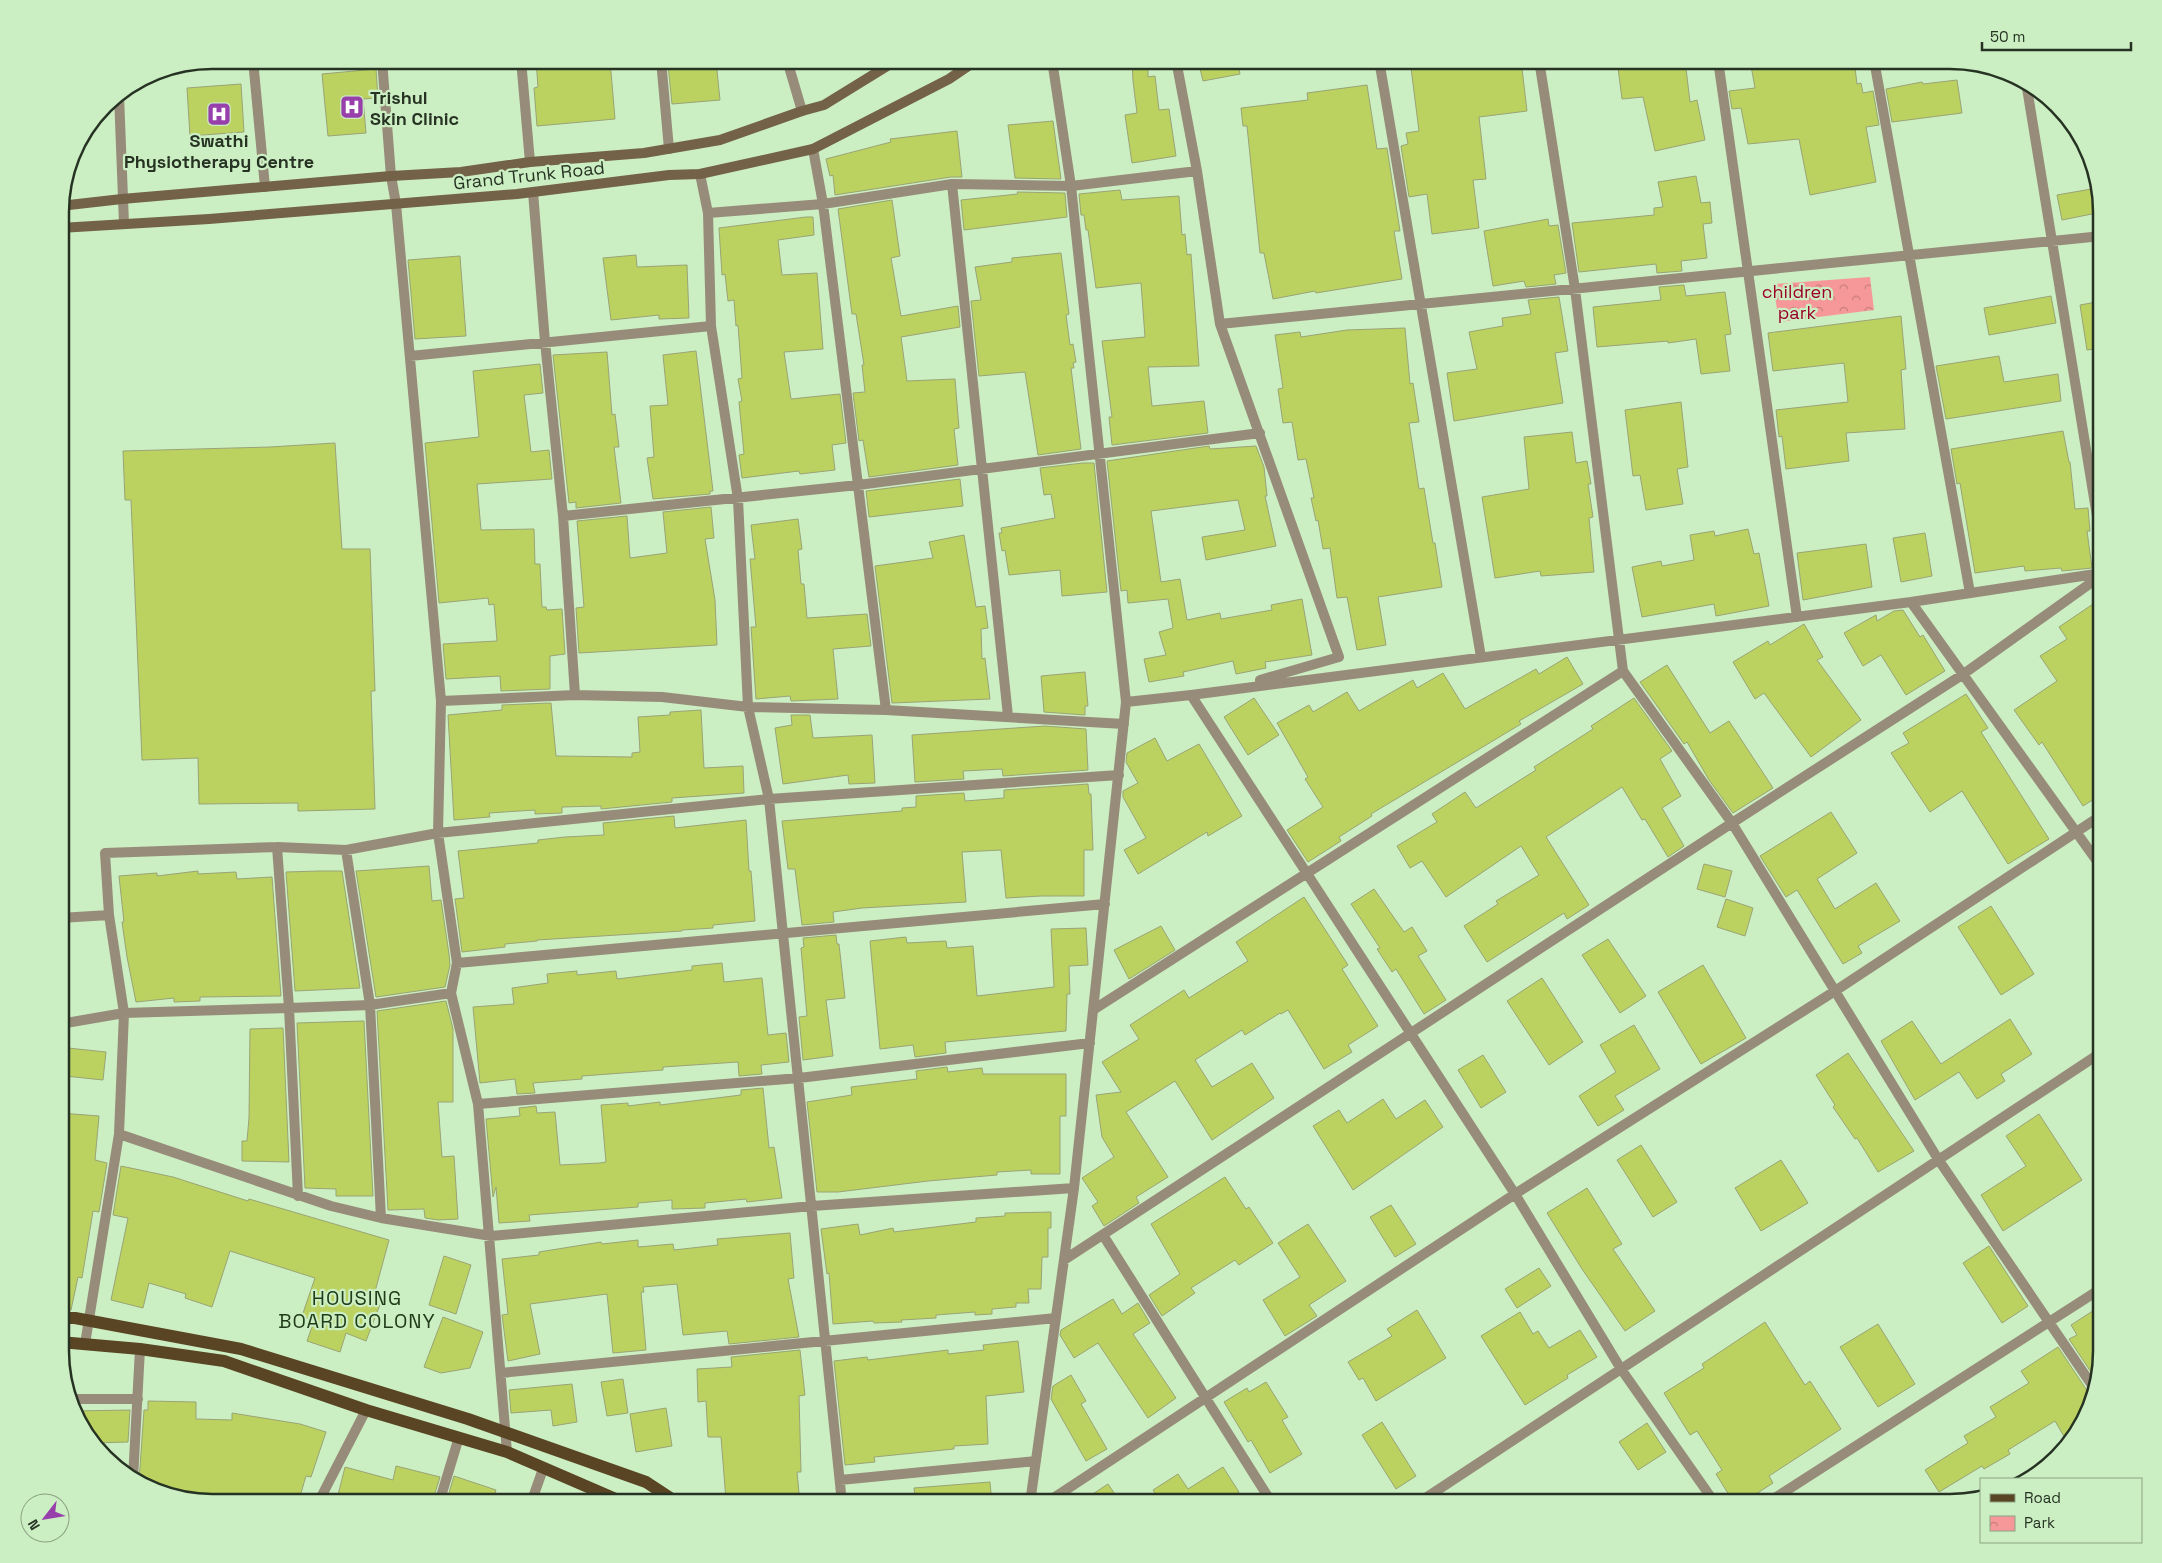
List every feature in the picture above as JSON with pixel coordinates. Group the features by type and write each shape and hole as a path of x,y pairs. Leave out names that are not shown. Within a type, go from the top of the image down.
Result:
{"main road":[{"path":"69,205 391,176 461,172 530,162 644,153 669,149 720,140 802,110 824,105 882,69"},
{"name":"Grand Trunk Road","path":"69,227 396,204 533,192 669,175 700,174 813,149 949,79 964,69"},
{"path":"69,1319 88,1320 241,1349 506,1433 646,1482 664,1494"},
{"path":"69,1343 140,1349 224,1361 366,1410 508,1452 601,1494"}],"street":[{"path":"255,69 265,187"},
{"path":"383,69 391,176 396,204 441,701 438,833 457,963 451,993 478,1104 491,1236 508,1452"},
{"path":"521,69 530,162"},
{"path":"661,69 669,149"},
{"path":"790,69 802,110"},
{"path":"1031,1494 1074,1188 1126,702 1071,186 1053,69"},
{"path":"1178,69 1197,171 1220,324 1339,657 1230,689"},
{"path":"1381,69 1481,657"},
{"path":"1540,69 1575,289 1623,671 1732,823 1938,1159 2090,1383"},
{"path":"1719,69 1797,616"},
{"path":"1876,69 1970,593"},
{"path":"2028,91 2093,492"},
{"path":"119,102 124,224"},
{"path":"813,149 823,204 886,710"},
{"path":"708,213 823,204 952,184 1071,186 1197,171"},
{"path":"700,174 708,213 710,326 738,499 748,708 769,799 841,1494"},
{"path":"952,184 1008,716"},
{"path":"533,192 545,342 563,516 575,695"},
{"path":"1220,324 2093,237"},
{"path":"410,356 710,326"},
{"path":"563,516 858,485 1260,433"},
{"path":"1126,702 1911,602 2093,575"},
{"path":"1064,1260 1732,823 1962,675 2093,580"},
{"path":"1911,602 2093,856"},
{"path":"1093,1010 1623,671"},
{"path":"441,701 575,695 662,697 748,708 886,710 1124,724"},
{"path":"1191,695 1515,1194 1621,1369 1709,1494"},
{"path":"84,1344 119,1134 124,1013 109,915 105,853 277,847 346,850 438,833 769,799 1119,775"},
{"path":"1060,1494 1515,1194 1835,990 2093,821"},
{"path":"277,847 298,1196"},
{"path":"346,850 370,1005 381,1218"},
{"path":"457,963 784,935 1105,904"},
{"path":"69,917 109,915"},
{"path":"69,1022 124,1013 370,1005 451,993"},
{"path":"478,1104 799,1078 1090,1043"},
{"path":"1432,1494 2093,1058"},
{"path":"119,1134 298,1196 381,1218 491,1236 812,1206 1074,1188"},
{"path":"1103,1235 1266,1494"},
{"path":"1781,1494 2093,1294"},
{"path":"501,1372 826,1342 1056,1318"},
{"path":"134,1471 140,1349"},
{"path":"78,1399 138,1399"},
{"path":"323,1494 366,1410"},
{"path":"442,1494 459,1437"},
{"path":"840,1480 1036,1461"},
{"path":"534,1494 543,1469"}],"green space":[{"name":"children park","path":"1870,277 1874,310 1779,322 1773,284"}],"building":[{"path":"376,69 378,98 363,99 366,133 328,136 322,74"},
{"path":"537,69 611,69 615,119 537,126 534,88 538,87"},
{"path":"668,69 717,69 720,100 672,104"},
{"path":"1132,69 1148,69 1148,77 1155,76 1159,110 1169,109 1176,156 1132,163 1125,115 1137,113"},
{"path":"1200,69 1239,69 1240,74 1203,81"},
{"path":"1411,69 1522,69 1527,111 1479,117 1486,179 1473,180 1479,228 1432,234 1427,194 1409,197 1401,146 1408,144 1406,133 1419,131"},
{"path":"1618,69 1686,69 1690,102 1697,100 1705,140 1655,151 1643,97 1622,99"},
{"path":"1752,69 1855,69 1857,84 1861,83 1863,93 1873,91 1879,125 1866,127 1876,182 1810,195 1799,139 1748,144 1741,108 1732,109 1729,91 1755,88"},
{"path":"1957,80 1962,113 1892,122 1886,89 1922,82 1923,84"},
{"path":"241,84 244,132 190,136 187,88"},
{"path":"1367,85 1377,149 1387,148 1400,231 1394,231 1402,279 1273,299 1264,253 1260,253 1247,126 1243,126 1241,108 1308,100 1307,93"},
{"path":"1053,121 1061,179 1015,178 1008,125"},
{"path":"957,131 962,177 951,177 835,195 833,175 830,176 826,159 891,142 890,139"},
{"path":"1696,176 1701,203 1710,202 1712,223 1703,224 1707,258 1681,261 1682,271 1657,273 1656,264 1579,272 1572,223 1654,215 1654,208 1663,207 1658,182"},
{"path":"2092,189 2093,214 2062,220 2057,195"},
{"path":"1120,190 1122,200 1179,196 1182,235 1185,234 1187,255 1191,254 1199,366 1148,367 1152,406 1204,401 1208,433 1112,445 1109,417 1112,417 1102,341 1145,337 1141,283 1096,288 1088,230 1086,230 1084,215 1081,215 1079,194"},
{"path":"1017,192 1065,193 1067,217 964,230 961,200 1018,194"},
{"path":"892,200 900,256 891,258 901,316 958,306 960,327 901,337 907,381 955,379 959,428 954,429 958,465 869,477 863,440 859,441 853,393 865,392 862,365 864,365 856,314 852,314 838,209"},
{"path":"813,217 814,235 778,240 782,275 817,273 823,349 784,352 791,399 840,394 846,443 832,445 835,470 800,474 799,471 742,478 739,455 744,454 739,402 742,401 738,379 742,378 738,325 736,326 734,300 728,301 725,274 722,275 719,228"},
{"path":"1548,219 1549,226 1558,225 1566,273 1554,275 1556,284 1526,287 1524,281 1493,286 1484,231"},
{"path":"1061,253 1069,314 1066,315 1070,345 1073,344 1076,362 1073,363 1074,368 1071,368 1081,449 1038,455 1025,372 979,376 971,301 981,300 975,267 1012,262 1012,258"},
{"path":"636,255 637,267 687,265 689,318 659,319 659,315 611,320 603,258"},
{"path":"460,256 466,336 415,339 408,260"},
{"path":"1684,285 1686,296 1725,292 1731,334 1725,335 1730,371 1701,374 1696,339 1668,343 1668,341 1597,347 1593,307 1661,300 1659,287"},
{"path":"2051,296 2056,323 1989,335 1984,308"},
{"path":"1559,297 1568,351 1555,353 1563,403 1454,421 1447,373 1477,369 1469,332 1503,326 1502,318 1531,314 1528,300"},
{"path":"2093,303 2093,349 2087,350 2080,305"},
{"path":"1901,316 1906,369 1901,370 1905,429 1846,433 1849,461 1786,469 1782,436 1779,437 1776,410 1848,402 1844,363 1773,371 1768,333"},
{"path":"1405,328 1410,384 1413,383 1419,422 1409,423 1419,489 1424,488 1442,587 1378,597 1386,645 1357,650 1347,597 1337,598 1330,548 1323,549 1318,520 1316,521 1311,498 1314,498 1306,459 1298,460 1292,422 1283,423 1278,389 1283,388 1275,335 1300,332 1301,337 1347,330"},
{"path":"696,351 713,491 710,491 710,494 653,499 647,458 654,457 650,406 668,405 663,355"},
{"path":"607,352 612,415 615,414 619,447 614,447 621,503 576,508 576,502 569,503 553,355"},
{"path":"1999,356 2004,382 2058,374 2061,401 1946,419 1936,366"},
{"path":"540,364 543,393 524,395 531,452 549,450 552,479 477,484 481,530 534,529 535,564 540,564 542,607 546,607 547,610 562,609 565,654 550,656 550,689 501,691 500,676 446,679 443,644 497,641 494,604 489,605 488,598 439,603 425,443 479,437 473,371"},
{"path":"1681,402 1688,467 1677,469 1683,504 1646,510 1640,475 1633,476 1625,410"},
{"path":"2063,431 2070,462 2075,509 2088,508 2090,531 2087,531 2092,568 2062,571 2061,568 2025,571 2024,566 1975,573 1960,483 1957,484 1951,449"},
{"path":"1572,432 1576,463 1587,461 1591,484 1588,484 1593,517 1589,518 1594,572 1541,576 1540,571 1495,578 1482,497 1529,489 1524,437"},
{"path":"335,443 342,549 370,549 375,691 371,691 375,809 298,811 298,803 199,804 198,758 142,760 131,500 125,500 123,451 270,447"},
{"path":"1209,446 1210,449 1256,446 1264,467 1267,496 1265,496 1276,546 1206,560 1202,537 1245,530 1238,500 1151,511 1161,582 1180,579 1187,620 1220,613 1221,619 1272,610 1271,605 1302,599 1312,655 1265,662 1266,668 1236,674 1233,661 1183,672 1184,676 1149,682 1144,659 1166,655 1159,632 1173,628 1168,599 1128,603 1127,590 1121,591 1107,461"},
{"path":"1094,463 1107,592 1062,596 1060,570 1009,575 1005,550 1002,551 999,533 1002,533 1001,528 1055,518 1051,494 1044,495 1040,468"},
{"path":"960,479 963,506 869,517 866,491"},
{"path":"711,507 714,538 705,539 715,600 717,645 579,653 576,608 584,607 577,521 627,516 630,558 667,553 663,512"},
{"path":"798,519 802,549 798,550 801,584 804,584 807,618 867,614 871,646 833,649 838,699 791,701 790,696 756,699 751,627 756,627 750,559 755,559 751,525"},
{"path":"1748,529 1754,554 1759,553 1769,606 1716,616 1714,604 1642,617 1632,567 1661,561 1662,566 1694,560 1690,535 1714,531 1715,536"},
{"path":"1925,533 1932,576 1901,582 1893,538"},
{"path":"964,535 976,607 985,606 988,628 981,629 982,659 985,658 990,699 892,703 875,566 933,558 929,542"},
{"path":"1866,544 1872,587 1803,600 1797,553"},
{"path":"2093,604 2093,800 2083,806 2042,742 2039,745 2014,710 2057,681 2040,656 2067,639 2059,627"},
{"path":"1903,610 1920,637 1923,635 1945,671 1906,695 1881,655 1863,666 1844,633 1876,615 1877,621 1894,611"},
{"path":"1804,624 1823,657 1817,660 1861,720 1811,757 1764,693 1755,699 1733,662 1768,641 1770,645"},
{"path":"1567,657 1583,684 1519,721 1521,724 1371,814 1372,816 1339,837 1341,841 1308,862 1287,830 1323,807 1305,779 1308,777 1277,723 1309,705 1313,712 1347,692 1359,711 1413,680 1417,688 1443,673 1465,709 1536,669 1539,674"},
{"path":"1667,665 1710,733 1729,721 1773,788 1733,813 1709,780 1687,742 1684,744 1640,682"},
{"path":"1085,672 1088,706 1085,706 1085,715 1044,712 1041,676"},
{"path":"1966,694 1988,728 1981,732 2049,839 2008,864 1962,791 1930,812 1891,753 1909,743 1903,733"},
{"path":"1254,698 1279,735 1248,755 1224,717"},
{"path":"1634,698 1672,751 1660,759 1681,796 1662,808 1684,846 1668,857 1645,819 1642,820 1622,787 1546,837 1589,905 1567,919 1564,913 1487,962 1464,926 1498,904 1496,901 1539,875 1521,846 1446,897 1422,861 1410,868 1397,846 1437,822 1432,814 1465,792 1476,808 1536,770 1534,767 1593,729 1591,726"},
{"path":"551,703 556,756 632,757 632,753 640,752 638,717 670,715 670,712 701,710 704,768 743,766 744,793 672,798 672,802 601,809 601,806 562,807 562,813 535,814 535,810 489,813 490,817 454,820 448,715 502,710 502,705"},
{"path":"791,715 810,715 813,738 872,735 875,783 849,784 848,775 783,784 775,728 792,725"},
{"path":"1045,726 1086,729 1088,770 1003,776 1002,769 963,771 964,779 915,782 912,735"},
{"path":"1155,738 1167,761 1199,744 1242,816 1208,836 1207,832 1138,874 1124,850 1146,838 1123,797 1123,791 1138,783 1126,762 1127,753"},
{"path":"1088,784 1089,794 1091,794 1093,850 1084,850 1084,896 1006,898 1001,850 962,852 966,902 862,908 833,912 834,922 802,925 795,869 788,869 782,821 902,811 902,808 916,807 916,796 964,793 965,801 1004,798 1004,790"},
{"path":"1831,812 1857,853 1817,879 1835,909 1876,883 1900,921 1858,946 1862,953 1843,964 1797,890 1786,897 1760,856"},
{"path":"674,816 675,828 746,820 749,871 751,871 755,921 713,925 713,928 682,931 537,940 505,944 505,947 462,952 455,899 464,898 458,851 538,843 538,840 565,837 604,835 603,823"},
{"path":"1704,864 1732,871 1725,897 1697,889"},
{"path":"429,866 432,901 441,900 449,954 450,965 445,987 376,997 356,871"},
{"path":"198,871 198,874 236,872 237,879 272,877 281,996 200,997 200,1001 174,1002 174,998 136,1002 122,922 124,922 119,876 157,873 157,876"},
{"path":"342,871 360,988 295,991 286,872"},
{"path":"1374,889 1404,932 1412,927 1427,951 1418,956 1446,1000 1424,1014 1396,969 1392,972 1377,949 1380,948 1351,904"},
{"path":"1304,897 1348,965 1342,969 1378,1026 1348,1045 1352,1052 1324,1069 1288,1010 1245,1035 1242,1030 1195,1060 1212,1087 1252,1063 1274,1098 1212,1140 1175,1081 1126,1112 1168,1177 1136,1197 1139,1203 1104,1226 1092,1206 1098,1202 1082,1178 1114,1157 1102,1137 1096,1095 1121,1092 1102,1062 1139,1039 1130,1025 1184,990 1189,998 1248,961 1236,942"},
{"path":"1726,899 1753,908 1745,936 1717,927"},
{"path":"1991,906 2034,974 2001,995 1958,927"},
{"path":"1161,926 1175,950 1129,979 1114,950"},
{"path":"1086,928 1088,965 1069,966 1070,994 1067,994 1066,1031 945,1042 946,1053 915,1057 913,1045 880,1049 870,941 906,937 907,943 946,941 947,948 973,946 977,996 1054,987 1051,929"},
{"path":"836,935 837,944 839,944 845,998 826,1000 833,1056 803,1060 799,1017 807,1016 801,948 804,947 803,938"},
{"path":"1608,939 1646,996 1620,1013 1582,955"},
{"path":"722,963 724,982 762,978 768,1035 786,1033 789,1062 761,1065 762,1074 739,1076 738,1062 663,1067 663,1070 582,1076 582,1079 533,1083 535,1093 517,1094 515,1079 480,1083 473,1007 514,1004 512,988 548,983 547,974 577,971 577,975 616,971 617,979 692,970 692,966"},
{"path":"1703,965 1746,1038 1701,1064 1658,992"},
{"path":"1542,978 1583,1042 1549,1065 1507,1001"},
{"path":"446,1001 453,1029 453,1102 438,1102 442,1157 454,1156 458,1219 438,1220 425,1218 424,1209 388,1210 377,1011"},
{"path":"2010,1019 2032,1054 2001,1074 2005,1081 1977,1099 1959,1072 1915,1100 1881,1041 1912,1021 1941,1064"},
{"path":"364,1021 373,1196 336,1196 336,1189 305,1188 297,1023"},
{"path":"1634,1025 1660,1069 1615,1096 1624,1110 1598,1126 1579,1096 1616,1072 1600,1045"},
{"path":"283,1028 289,1162 242,1161 242,1141 247,1141 249,1118 250,1029"},
{"path":"69,1048 106,1052 103,1080 69,1076"},
{"path":"1848,1053 1914,1151 1878,1172 1857,1138 1855,1139 1833,1107 1835,1105 1816,1075"},
{"path":"1483,1055 1506,1092 1481,1108 1458,1070"},
{"path":"947,1067 948,1072 982,1068 983,1074 1066,1074 1066,1116 1060,1116 1060,1174 1031,1174 1031,1170 997,1172 997,1175 838,1192 817,1192 807,1102 852,1095 851,1087 917,1079 916,1071"},
{"path":"763,1088 769,1148 774,1147 782,1198 747,1202 746,1199 705,1203 705,1208 672,1209 672,1200 638,1203 638,1207 529,1215 530,1221 499,1223 496,1187 493,1197 486,1119 520,1116 519,1108 536,1106 537,1113 555,1112 560,1165 600,1163 606,1162 601,1105 628,1103 628,1106 660,1102 660,1105 741,1095 741,1090"},
{"path":"1383,1099 1396,1119 1425,1100 1443,1127 1353,1190 1313,1126 1339,1110 1347,1123"},
{"path":"69,1114 99,1116 95,1160 107,1163 99,1212 93,1211 82,1278 78,1277 71,1310 69,1310"},
{"path":"2039,1114 2082,1180 2003,1231 1981,1195 2026,1166 2006,1136"},
{"path":"1641,1145 1677,1202 1653,1217 1617,1160"},
{"path":"1781,1160 1808,1203 1761,1231 1735,1188"},
{"path":"121,1166 173,1177 248,1201 249,1199 389,1240 373,1299 381,1302 366,1341 346,1333 340,1352 307,1341 314,1321 302,1316 315,1278 230,1251 212,1307 185,1298 186,1294 149,1283 143,1308 111,1300 128,1218 113,1215"},
{"path":"1225,1177 1246,1209 1249,1207 1273,1243 1239,1265 1235,1260 1191,1288 1195,1293 1162,1316 1149,1295 1180,1274 1151,1224"},
{"path":"1587,1188 1622,1244 1613,1249 1655,1311 1625,1331 1582,1269 1547,1213"},
{"path":"1391,1205 1416,1244 1395,1257 1370,1217"},
{"path":"1051,1212 1051,1228 1048,1228 1048,1257 1042,1257 1041,1289 1028,1289 1029,1303 1016,1303 1016,1307 992,1309 992,1314 975,1315 975,1312 936,1315 936,1318 901,1320 902,1322 874,1323 873,1321 833,1324 829,1273 827,1274 821,1229 858,1224 860,1235 893,1228 894,1232 976,1222 976,1218 1005,1216 1005,1213"},
{"path":"1308,1224 1346,1281 1309,1305 1317,1316 1285,1336 1263,1300 1300,1277 1278,1243"},
{"path":"790,1233 794,1278 788,1279 799,1337 729,1344 727,1331 683,1335 677,1284 643,1287 644,1292 641,1292 646,1350 613,1353 607,1294 530,1304 540,1354 508,1361 502,1315 508,1314 502,1259 539,1255 539,1252 601,1242 602,1244 638,1240 638,1247 673,1244 674,1250 718,1245 717,1239"},
{"path":"1989,1246 2028,1306 2002,1323 1963,1263"},
{"path":"444,1256 471,1265 456,1314 429,1305"},
{"path":"1539,1268 1551,1286 1517,1308 1505,1289"},
{"path":"1113,1299 1122,1314 1138,1303 1150,1323 1133,1334 1176,1398 1148,1418 1098,1343 1074,1358 1060,1335 1061,1330"},
{"path":"1417,1310 1446,1358 1376,1401 1363,1378 1359,1380 1348,1362 1392,1336 1387,1329"},
{"path":"2093,1311 2092,1373 2069,1339 2077,1335 2071,1325"},
{"path":"1520,1312 1533,1334 1538,1331 1549,1348 1580,1330 1597,1357 1567,1375 1568,1378 1525,1405 1481,1336"},
{"path":"443,1317 483,1332 470,1368 441,1373 424,1367"},
{"path":"1765,1322 1805,1385 1810,1381 1841,1429 1769,1476 1773,1483 1756,1494 1728,1494 1716,1474 1722,1470 1697,1431 1690,1435 1664,1393 1704,1368 1702,1364"},
{"path":"1878,1324 1915,1384 1878,1407 1840,1347"},
{"path":"1018,1341 1024,1392 986,1396 988,1444 954,1446 954,1449 874,1457 875,1462 845,1465 834,1361 867,1357 868,1360 948,1350 948,1354 984,1350 983,1345"},
{"path":"2058,1347 2088,1392 2079,1415 2064,1437 2055,1421 2008,1450 2010,1454 1984,1469 1982,1466 1939,1492 1925,1470 1968,1443 1964,1436 1996,1417 1990,1407 2029,1383 2021,1371"},
{"path":"800,1350 805,1395 799,1396 801,1472 797,1472 799,1494 726,1494 721,1437 708,1437 706,1401 698,1402 697,1369 732,1367 731,1357"},
{"path":"1071,1375 1086,1401 1081,1404 1107,1449 1086,1461 1051,1399 1053,1386"},
{"path":"623,1379 628,1413 607,1416 601,1382"},
{"path":"1266,1382 1288,1417 1282,1420 1302,1454 1270,1473 1251,1440 1248,1442 1224,1402 1247,1388 1249,1392"},
{"path":"572,1384 577,1422 553,1426 551,1410 511,1413 509,1390"},
{"path":"148,1401 196,1402 196,1419 232,1420 232,1413 300,1424 326,1432 311,1477 306,1476 301,1494 202,1494 183,1492 165,1487 140,1475 144,1410 148,1410"},
{"path":"666,1408 672,1446 636,1452 630,1414"},
{"path":"130,1410 128,1442 102,1443 82,1411"},
{"path":"1382,1422 1416,1476 1396,1489 1362,1435"},
{"path":"1647,1423 1666,1452 1638,1470 1619,1442"},
{"path":"396,1466 440,1477 435,1494 338,1494 345,1467 393,1480"},
{"path":"1223,1467 1239,1492 1236,1494 1155,1494 1153,1490 1178,1474 1188,1489"},
{"path":"454,1476 496,1490 495,1494 449,1494"},
{"path":"990,1482 991,1494 915,1494 914,1488"},
{"path":"1108,1484 1115,1494 1093,1494"}],"place":[{"name":"Trishul Skin Clinic","path":"352,107"},
{"name":"Swathi Physiotherapy Centre","path":"219,114"}],"district":[{"name":"HOUSING BOARD COLONY","path":"357,1310"}]}
